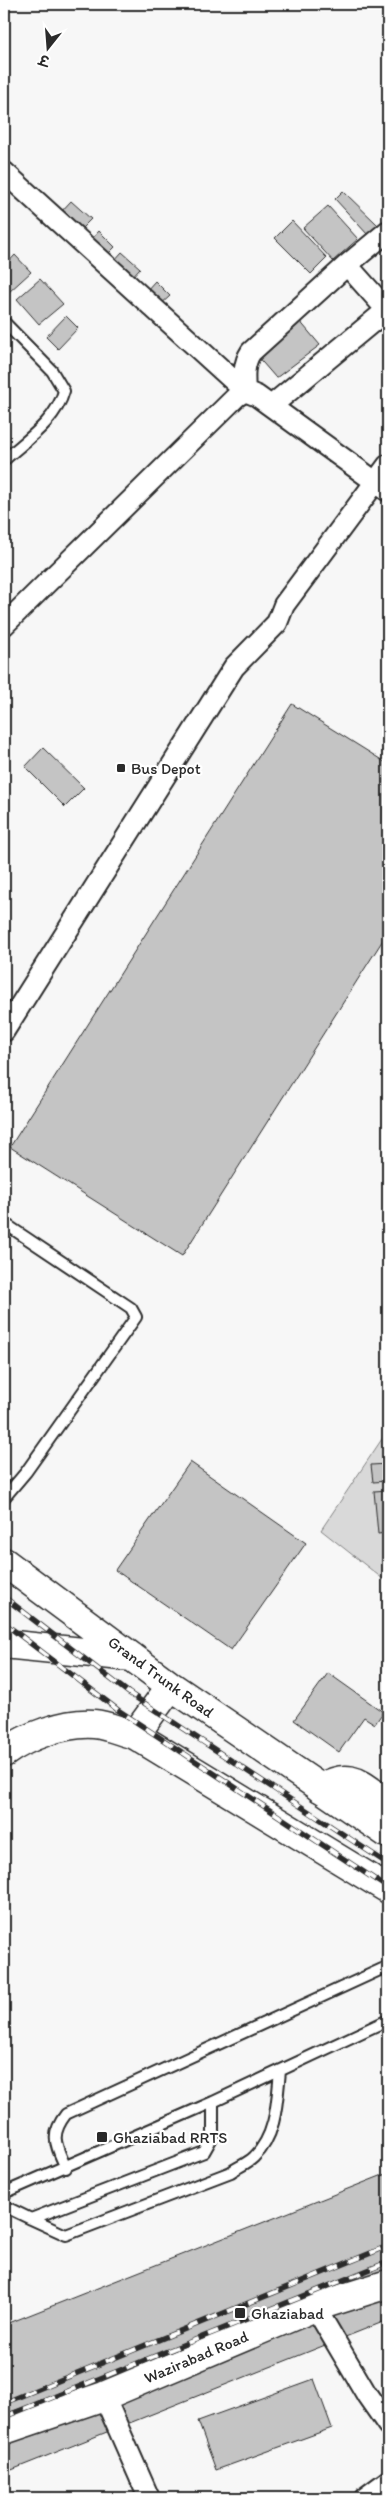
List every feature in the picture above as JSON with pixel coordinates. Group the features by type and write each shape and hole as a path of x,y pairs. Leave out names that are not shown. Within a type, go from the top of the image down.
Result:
{"main road":[{"name":"Grand Trunk Road","path":"4,1562 171,1686 388,1834"},
{"path":"4,1644 134,1657"},
{"path":"136,1735 171,1686"},
{"path":"4,1753 15,1745 59,1728 77,1725 95,1724 136,1735 388,1889"},
{"path":"329,1794 338,1779 350,1779 388,1803"},
{"name":"Wazirabad Road","path":"4,2430 104,2396 315,2307 388,2284"}],"street":[{"path":"4,172 245,390 257,396 382,487"},
{"path":"245,390 244,371 246,360 251,352 347,265 388,232"},
{"path":"271,406 387,310 347,265"},
{"path":"4,625 245,390"},
{"path":"4,1031 234,667 277,623 284,605 382,487 388,465"},
{"path":"315,2307 367,2395 388,2425"},
{"path":"104,2396 149,2498"},
{"path":"365,2498 388,2481"}],"lane":[{"path":"4,322 52,371 64,391 60,404 53,415 4,460"},
{"path":"4,1223 131,1308 136,1317 26,1472 4,1498"},
{"path":"66,2168 55,2141 56,2126 66,2114 382,1969 388,1970"},
{"path":"4,2193 66,2168 213,2102 388,2020"},
{"path":"4,2207 66,2235 231,2172 254,2157 268,2137 275,2113 280,2071"},
{"path":"31,2219 204,2152 213,2136 213,2102"}],"shaded area":[{"path":"388,1430 388,1583 321,1530"}],"building":[{"path":"343,191 378,225 368,235 335,199"},
{"path":"71,201 91,219 79,231 59,214"},
{"path":"328,206 358,239 333,261 303,228"},
{"path":"292,221 327,258 311,274 275,238"},
{"path":"99,231 115,247 106,256 90,241"},
{"path":"122,252 140,268 130,279 113,262"},
{"path":"15,255 31,272 9,292 4,287 4,267"},
{"path":"40,279 63,304 39,324 17,299"},
{"path":"155,281 170,296 159,306 146,291"},
{"path":"66,316 78,328 58,349 46,337"},
{"path":"298,319 320,345 276,378 256,355"},
{"path":"292,704 388,764 388,932 182,1256 10,1147"},
{"path":"43,748 84,788 65,807 25,767"},
{"path":"190,1462 306,1543 231,1650 115,1570"},
{"path":"388,1464 388,1481 373,1482 371,1465"},
{"path":"388,1490 388,1544 386,1533 378,1534 374,1491"},
{"path":"328,1673 383,1712 375,1724 364,1717 339,1752 294,1720"},
{"name":"Ghaziabad","path":"388,2173 388,2320 4,2473 4,2325"},
{"path":"314,2379 332,2428 216,2470 198,2421"}],"railway":[{"path":"4,1597 129,1693 388,1864"},
{"path":"4,1623 118,1710 388,1888"},
{"path":"4,2403 388,2246"},
{"path":"4,2417 388,2262"}],"place":[{"name":"Bus Depot","path":"121,768"},
{"name":"Ghaziabad RRTS","path":"102,2137"},
{"name":"Ghaziabad","path":"240,2313"}]}
